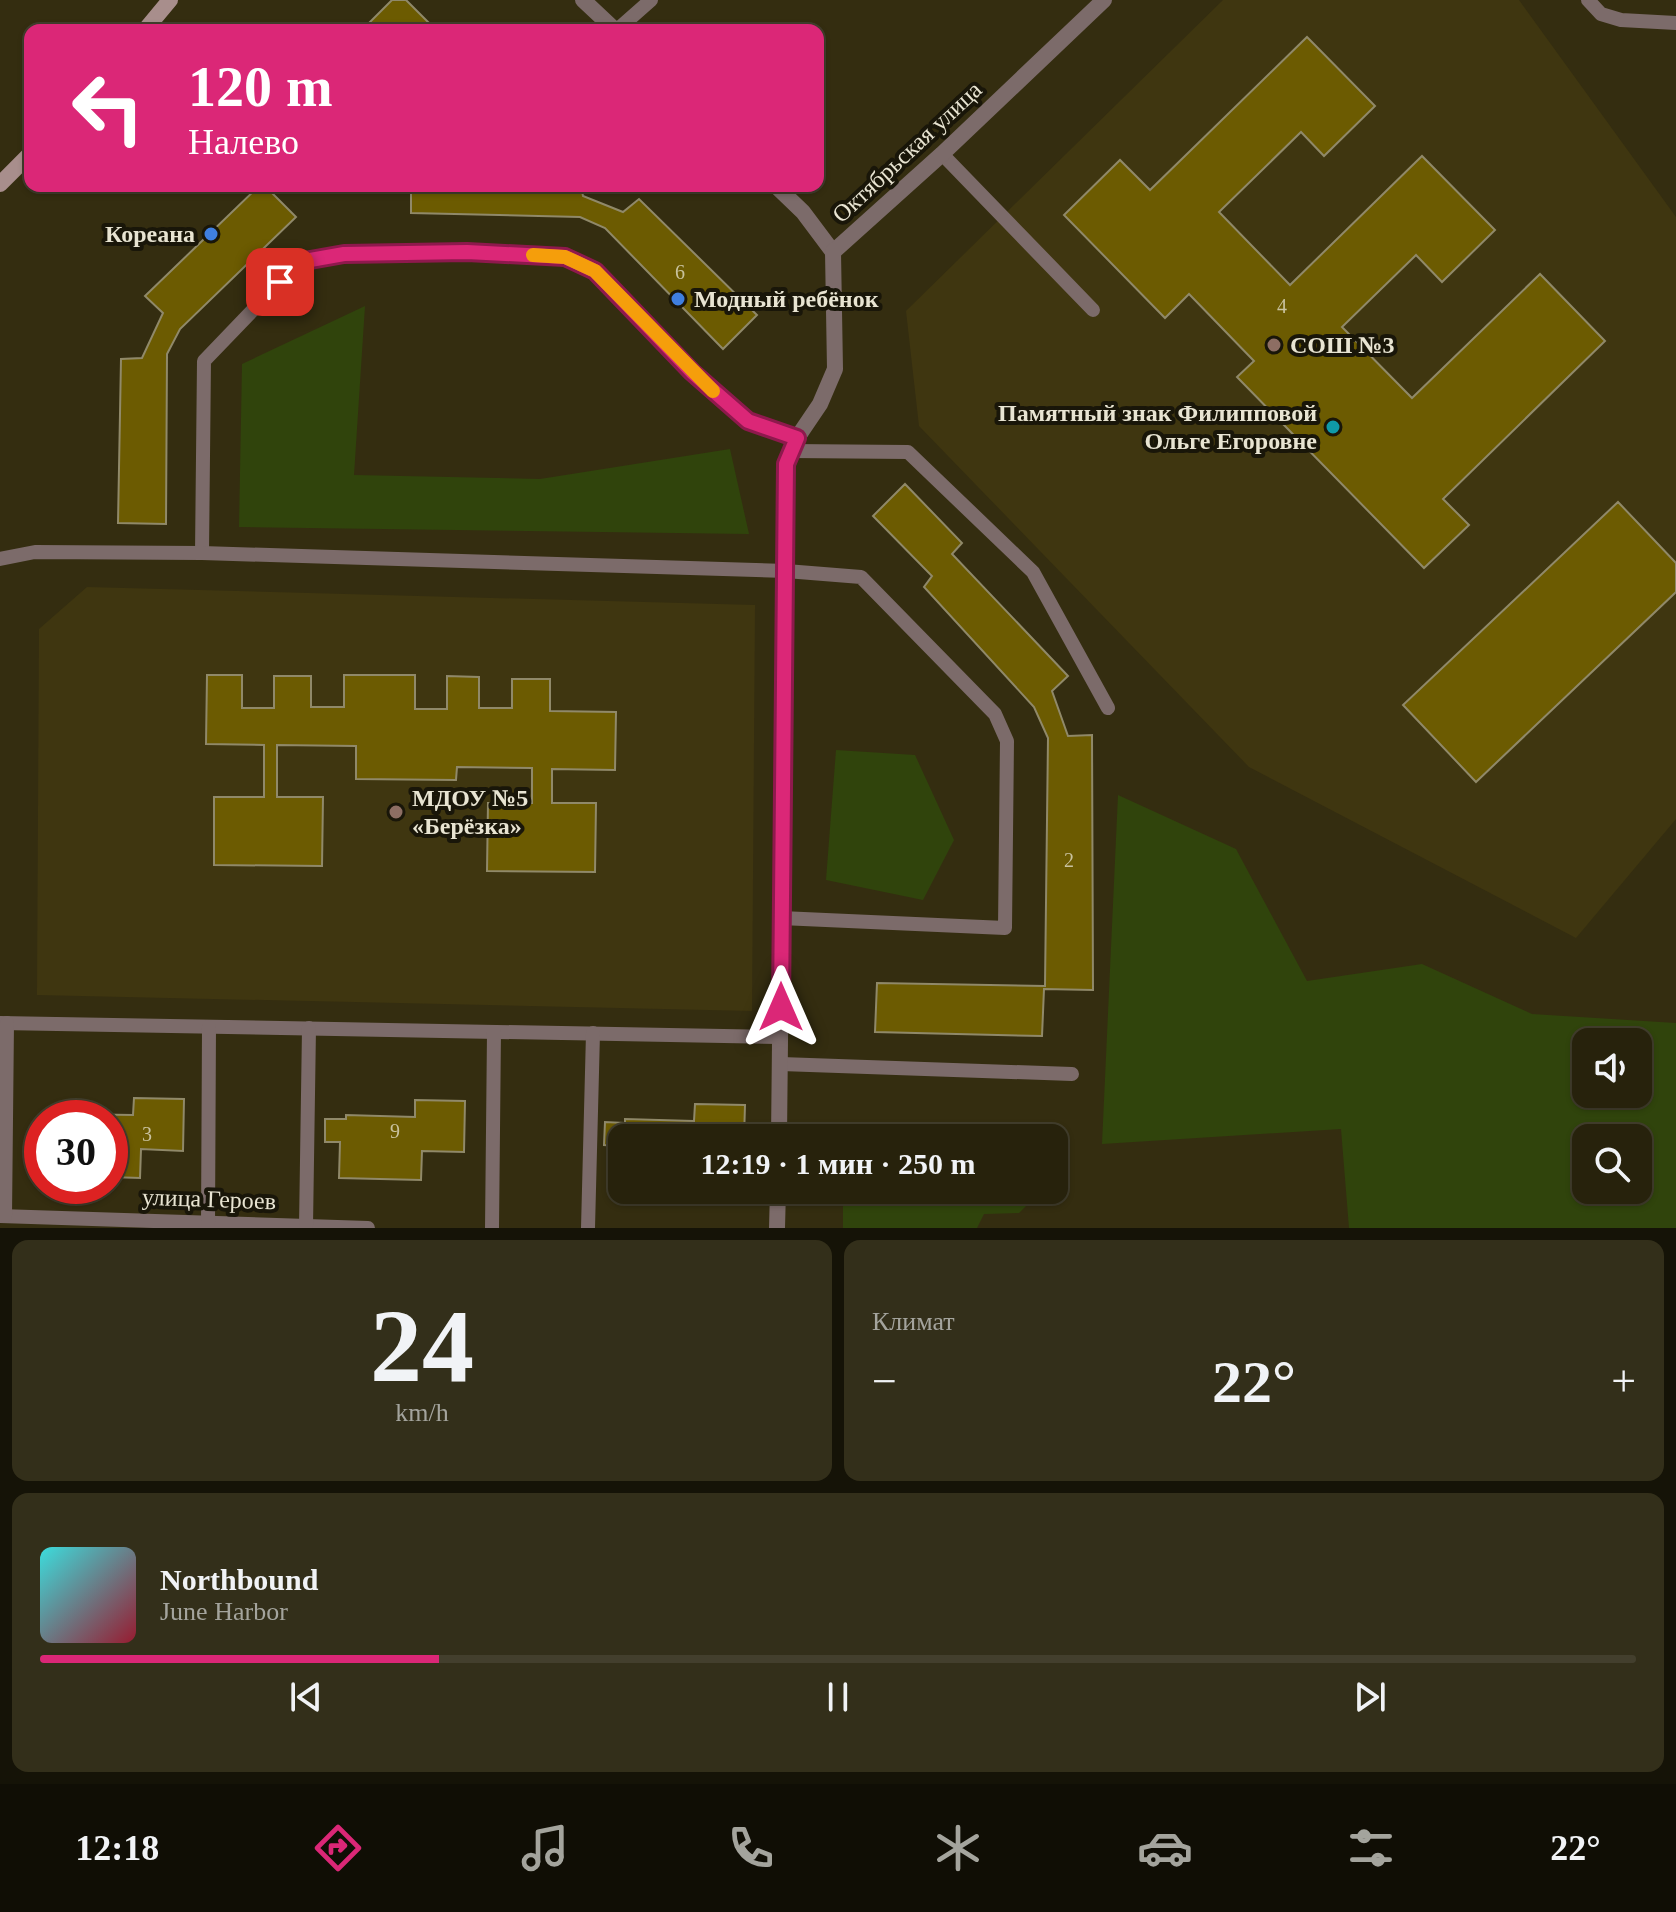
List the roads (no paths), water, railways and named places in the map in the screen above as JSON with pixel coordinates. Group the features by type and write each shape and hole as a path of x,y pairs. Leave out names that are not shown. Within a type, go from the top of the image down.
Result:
{"main road":[{"path":"150,24 170,0"},
{"path":"0,184 24,160"}],"street":[{"path":"583,0 609,24"},
{"name":"Октябрьская улица","path":"781,1037 786,464 794,444 820,404 835,369 833,252 942,154 1104,0"},
{"path":"782,192 803,212 833,252"},
{"path":"779,1124 781,1037"},
{"path":"777,1228 778,1204"}],"lane":[{"path":"623,24 651,0"},
{"path":"1588,0 1601,14 1621,20 1676,23"},
{"path":"942,154 1093,310"},
{"path":"202,553 204,361 299,262 344,254 467,252 565,257 595,271 692,372 748,421 794,444 908,452 1033,572 1108,708"},
{"path":"0,559 35,552 202,553 786,571 861,577 995,714 1007,741 1005,928 781,918"},
{"path":"3,1216 3,1023 781,1037"},
{"path":"208,1223 209,1027"},
{"path":"306,1226 309,1028"},
{"path":"492,1228 494,1032"},
{"path":"588,1228 593,1033"},
{"path":"781,1064 1072,1074"},
{"name":"улица Героев","path":"3,1216 368,1228"}],"place":[{"name":"Кореана","path":"211,234"},
{"name":"Модный ребёнок","path":"678,299"},
{"name":"СОШ №3","path":"1274,345"},
{"name":"Памятный знак Филипповой Ольге Егоровне","path":"1333,427"},
{"name":"МДОУ №5 «Берёзка»","path":"396,812"}]}
